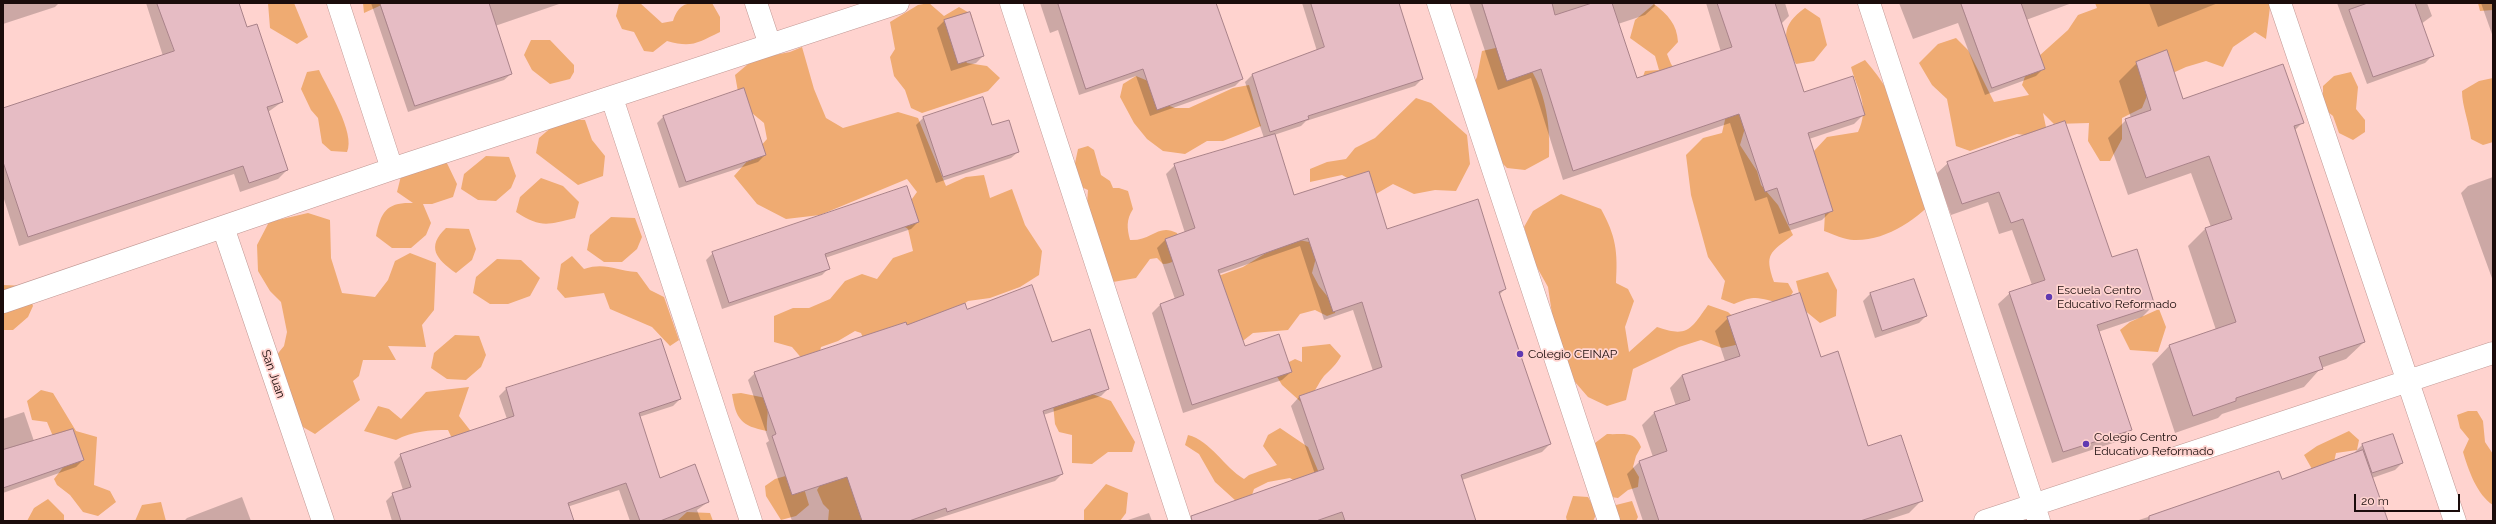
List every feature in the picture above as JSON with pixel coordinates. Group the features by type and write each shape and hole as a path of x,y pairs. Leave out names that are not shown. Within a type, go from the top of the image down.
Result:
{"street":[{"path":"338,3 392,169"},
{"path":"756,3 770,45"},
{"path":"3,302 392,169 898,3"},
{"path":"1011,3 1180,521"},
{"path":"1438,3 1609,521"},
{"path":"1869,3 2036,513"},
{"path":"2280,3 2455,521"},
{"path":"612,98 751,521"},
{"name":"San Juan","path":"223,227 323,521"},
{"path":"1985,521 2036,513 2408,381 2493,353"}],"shaded area":[{"path":"268,3 294,3 308,37 297,44 270,28"},
{"path":"363,3 386,3 364,13"},
{"path":"619,3 640,3 662,23 673,21 679,9 687,4 712,3 720,17 720,32 700,42 683,44 667,41 653,52 644,51 634,32 622,29 616,16"},
{"path":"929,3 944,16 959,7 971,14 974,24 959,34 956,44 967,63 987,66 1000,78 988,91 922,113 911,108 905,90 894,76 890,57 895,49 890,22 918,5"},
{"path":"2095,3 2275,3 2270,7 2266,39 2255,32 2233,47 2223,67 2206,61 2186,67 2166,76 2149,91 2142,108 2122,118 2122,139 2110,161 2100,161 2088,141 2089,123 2054,124 2043,113 2047,132 2032,136 2017,134 1970,151 1956,146 1947,99 1932,85 1919,63 1938,44 1956,38 1968,50 1994,102 2029,95 2022,85 2029,65 2068,30 2078,15 2097,8"},
{"path":"2478,3 2493,3 2493,10 2480,11"},
{"path":"1654,4 1671,20 1676,30 1678,42 1667,54 1671,64 1677,72 1641,82 1645,71 1659,70 1655,56 1630,38 1635,20"},
{"path":"1805,8 1820,18 1827,45 1814,61 1796,64 1788,47 1786,33 1791,21"},
{"path":"531,40 550,40 574,65 574,72 570,79 550,84 532,70 524,55"},
{"path":"1509,45 1521,56 1537,81 1546,111 1548,126 1549,157 1525,170 1507,168 1491,152 1473,85 1477,77 1482,51"},
{"path":"802,47 814,89 826,118 843,128 898,112 918,118 946,186 966,177 984,175 990,198 1012,189 1025,225 1042,251 1039,275 1020,287 990,298 968,301 927,331 866,345 861,333 855,331 838,341 821,347 817,363 804,361 792,347 774,342 774,316 793,308 809,308 830,299 845,281 862,274 877,279 893,258 913,251 908,229 891,218 904,210 917,192 907,179 820,215 786,219 757,204 734,176 767,139 764,123 740,103 735,75 754,59 790,52"},
{"path":"1865,60 1888,91 1898,108 1916,142 1940,195 1912,220 1890,232 1879,237 1850,240 1824,231 1825,213 1814,151 1827,137 1858,132 1863,115 1863,107 1851,67"},
{"path":"319,70 344,122 348,134 349,144 347,152 331,151 322,143 318,118 311,110 301,89 307,72"},
{"path":"2351,72 2358,87 2356,109 2365,120 2365,132 2353,140 2339,133 2333,116 2323,108 2323,86 2334,76"},
{"path":"1136,76 1153,83 1162,103 1175,108 1189,108 1233,88 1249,85 1261,126 1223,141 1207,141 1185,154 1163,151 1147,139 1134,123 1120,97 1123,84"},
{"path":"2493,78 2493,142 2483,145 2471,139 2462,91 2479,81"},
{"path":"1416,98 1431,103 1467,135 1470,164 1456,191 1435,190 1414,194 1393,184 1376,194 1342,175 1310,182 1310,169 1327,162 1346,159 1355,148 1375,138"},
{"path":"1738,107 1748,118 1740,145 1757,171 1761,185 1778,205 1793,235 1774,250 1770,259 1771,272 1774,282 1788,283 1793,292 1786,303 1760,298 1749,298 1734,304 1721,299 1725,281 1708,257 1691,195 1686,155 1703,138 1722,133 1727,111"},
{"path":"561,119 585,120 592,140 605,156 603,176 578,185 536,153 539,138"},
{"path":"1088,146 1094,150 1101,175 1110,181 1113,188 1128,191 1133,209 1129,217 1128,224 1130,240 1138,240 1160,231 1170,230 1177,233 1180,244 1178,258 1170,263 1163,264 1157,258 1150,259 1136,278 1113,282 1086,218 1088,190 1079,186 1074,168 1078,149"},
{"path":"486,156 509,157 516,176 511,188 496,201 478,200 461,189 464,174"},
{"path":"445,159 457,184 453,197 432,204 423,204 431,223 426,235 411,248 392,248 376,236 383,214 391,206 404,203 413,203 397,192 401,176"},
{"path":"541,178 563,186 579,202 575,218 544,224 532,221 516,212 520,197"},
{"path":"1561,194 1601,209 1610,228 1615,244 1617,262 1616,283 1628,289 1634,301 1625,327 1629,352 1657,327 1676,332 1688,329 1693,325 1708,305 1728,312 1746,329 1740,344 1722,348 1701,340 1679,347 1633,369 1626,400 1607,406 1588,397 1575,382 1555,334 1548,287 1534,262 1524,227 1533,211"},
{"path":"308,213 330,220 331,258 342,293 375,297 388,280 395,261 410,253 436,263 434,310 422,325 426,347 388,346 396,360 363,360 359,376 353,381 360,400 315,434 296,423 270,363 284,346 287,332 281,302 270,291 258,271 257,245 269,222"},
{"path":"611,217 635,218 642,237 637,249 622,262 604,262 587,250 590,235"},
{"path":"446,228 469,229 476,249 472,260 456,273 443,263 436,252 436,241"},
{"path":"1268,234 1309,242 1317,254 1312,273 1319,286 1336,307 1335,313 1327,316 1315,310 1300,314 1288,330 1253,333 1233,346 1214,271 1221,275 1243,267 1266,253"},
{"path":"572,256 584,269 598,266 637,272 650,290 664,297 679,340 670,346 652,327 610,309 604,293 565,298 557,289 561,264"},
{"path":"497,259 521,260 540,278 530,296 508,304 490,304 473,293 476,277"},
{"path":"1828,272 1837,290 1836,316 1820,323 1803,309 1796,281"},
{"path":"3,285 26,286 33,306 28,317 13,330 3,330"},
{"path":"2159,309 2166,327 2158,352 2130,350 2120,330 2130,322"},
{"path":"455,335 479,336 486,355 481,367 466,380 447,379 431,368 434,353"},
{"path":"1330,344 1341,356 1324,376 1312,395 1301,402 1282,385 1276,375 1281,366 1295,359 1302,362 1302,347"},
{"path":"469,387 459,416 473,434 459,453 448,430 421,432 396,440 364,431 378,406 389,409 401,419 426,392"},
{"path":"41,390 53,393 76,431 97,437 94,485 110,491 116,502 98,516 83,512 70,495 57,485 54,479 65,465 47,422 32,420 27,401"},
{"path":"1087,392 1111,401 1135,442 1132,452 1108,452 1092,464 1072,463 1072,435 1059,432 1055,424 1053,404"},
{"path":"741,393 766,398 768,406 767,431 751,427 741,420 736,410 732,394"},
{"path":"2468,411 2477,411 2483,421 2485,442 2493,454 2493,505 2482,495 2470,474 2463,452 2469,439 2460,428 2457,415"},
{"path":"1280,428 1308,447 1319,473 1301,485 1290,478 1268,482 1254,489 1251,498 1236,501 1215,482 1199,454 1185,445 1188,435 1196,438 1211,448 1230,468 1244,479 1249,475 1277,465 1263,446 1268,435"},
{"path":"2349,431 2359,440 2357,450 2336,453 2334,462 2312,469 2304,455 2317,446"},
{"path":"1607,434 1628,434 1635,438 1641,447 1636,456 1633,467 1639,477 1638,487 1628,490 1618,498 1604,496 1595,443"},
{"path":"848,472 866,521 828,521 829,510 823,504 817,490 823,480"},
{"path":"796,473 803,485 809,505 796,516 781,520 766,496 765,486 775,479"},
{"path":"1106,484 1128,493 1126,513 1120,521 1084,521 1084,510"},
{"path":"1573,496 1588,497 1597,513 1593,521 1567,521 1566,517"},
{"path":"48,499 64,515 64,521 27,521 34,508"},
{"path":"1632,501 1638,517 1636,521 1614,521 1616,505"},
{"path":"161,502 166,521 135,521 142,505"},
{"path":"687,512 710,513 713,521 677,521"}],"building":[{"path":"157,3 239,3 247,27 257,24 283,102 267,107 288,170 249,183 243,166 28,237 3,162 3,108 174,51"},
{"path":"380,3 489,3 512,74 415,106"},
{"path":"1058,3 1216,3 1243,79 1157,110 1143,69 1086,89"},
{"path":"1311,3 1399,3 1423,79 1308,116 1309,119 1270,132 1252,74 1324,47"},
{"path":"1482,3 1552,3 1555,15 1592,3 1612,3 1637,78 1732,47 1717,3 1775,3 1804,92 1853,76 1865,115 1808,133 1833,211 1789,225 1777,188 1765,192 1739,114 1573,171 1541,69 1507,81"},
{"path":"1961,3 2021,3 2045,69 1992,88"},
{"path":"2368,3 2415,3 2434,56 2373,77 2349,10"},
{"path":"970,12 984,56 958,64 944,20"},
{"path":"2167,50 2183,99 2283,64 2304,123 2294,126 2365,342 2319,357 2323,369 2236,398 2236,401 2193,416 2169,345 2236,322 2205,228 2232,219 2209,156 2146,178 2125,119 2151,110 2136,62"},
{"path":"744,88 766,155 686,182 663,116"},
{"path":"983,97 992,125 1009,120 1019,152 943,177 923,117"},
{"path":"2065,121 2112,257 2137,249 2155,306 2097,325 2132,430 2063,452 2009,292 2045,280 2023,219 2011,223 1999,192 1962,204 1947,162"},
{"path":"1275,134 1294,195 1369,171 1387,229 1478,199 1506,289 1499,292 1551,444 1461,475 1476,521 1345,521 1342,512 1316,521 1192,521 1191,516 1324,469 1299,396 1382,367 1362,302 1333,312 1308,238 1218,270 1245,346 1279,334 1292,372 1192,405 1160,304 1184,295 1165,239 1195,228 1174,164"},
{"path":"907,186 919,222 825,254 830,269 729,303 712,252"},
{"path":"1914,279 1927,316 1882,331 1870,293"},
{"path":"1032,285 1052,342 1090,329 1109,389 1043,411 1063,474 947,512 946,508 909,521 862,521 847,477 792,495 772,436 776,434 754,372 906,322 907,325 965,303 967,309"},
{"path":"1800,293 1821,357 1838,351 1868,446 1901,435 1923,501 1860,521 1659,521 1639,461 1667,451 1654,412 1690,400 1682,375 1740,356 1727,317"},
{"path":"661,339 681,399 639,413 660,478 695,464 709,502 660,521 640,521 626,483 568,503 574,521 401,521 392,493 411,487 400,454 514,416 506,388"},
{"path":"73,429 84,460 3,488 3,450"},
{"path":"2393,434 2403,463 2372,473 2362,444"},
{"path":"2363,450 2388,521 2149,521 2149,516 2279,471 2282,479"}],"place":[{"name":"Escuela Centro Educativo Reformado","path":"2049,297"},
{"name":"Colegio CEINAP","path":"1520,354"},
{"name":"Colegio Centro Educativo Reformado","path":"2086,444"}]}
